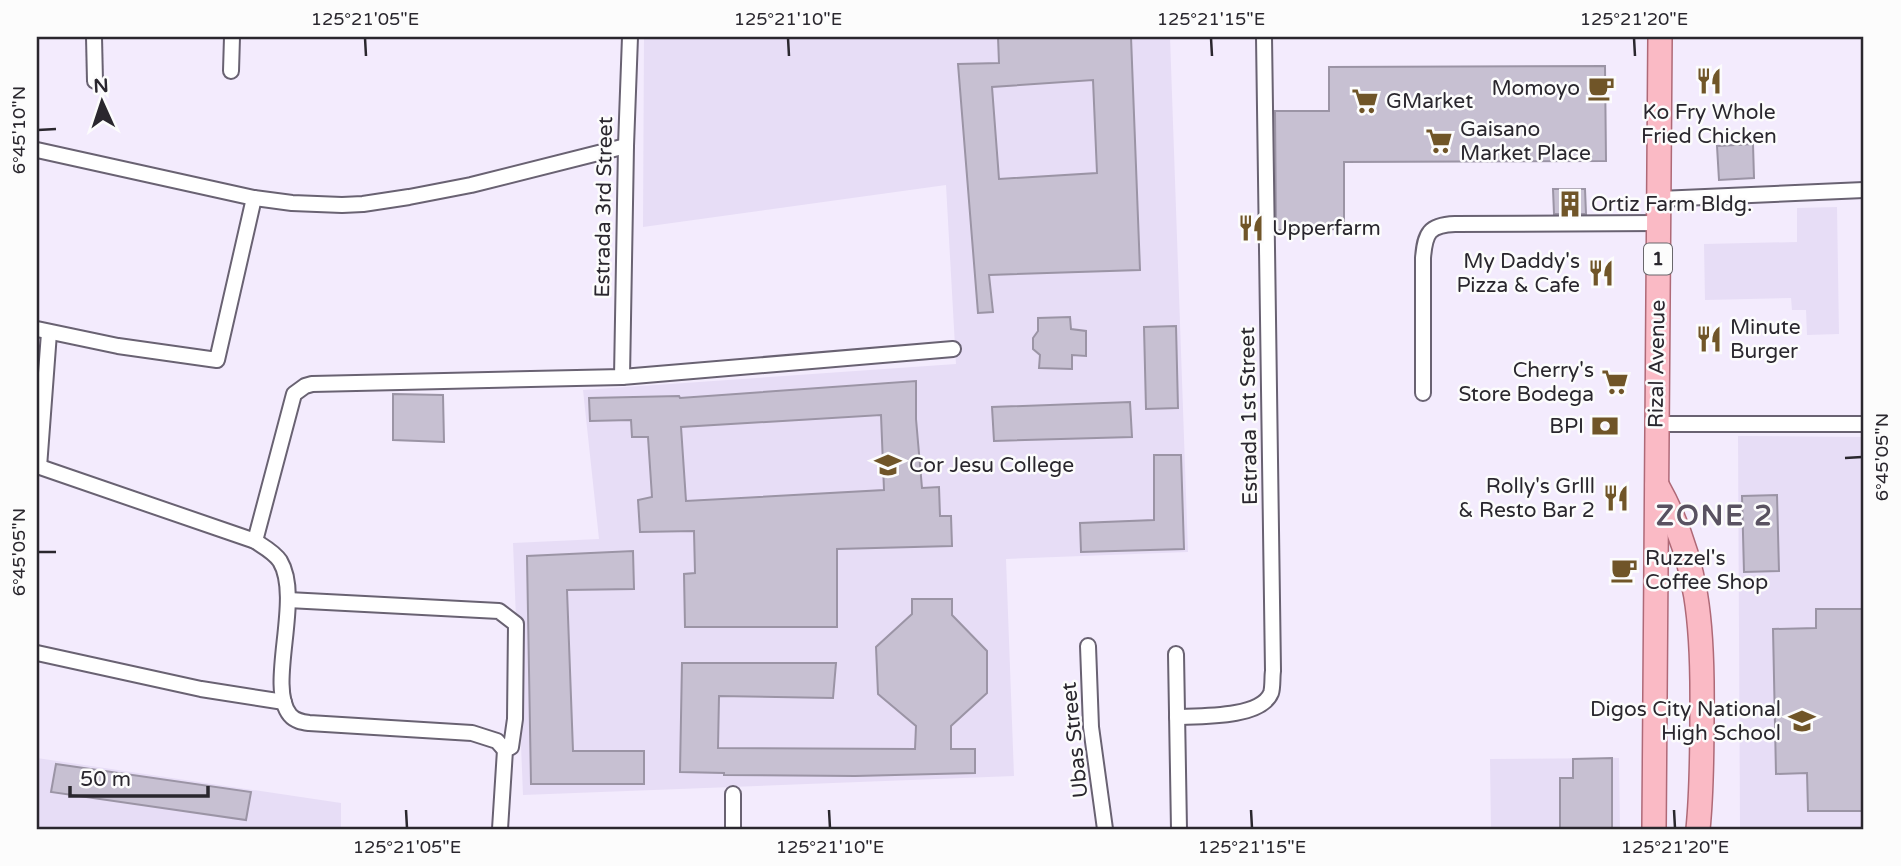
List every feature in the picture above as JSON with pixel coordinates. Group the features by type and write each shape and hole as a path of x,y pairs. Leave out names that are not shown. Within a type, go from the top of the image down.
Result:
{"main road":[{"name":"Rizal Avenue","path":"1654,829 1660,37"},
{"name":"Rizal Avenue","path":"1656,482 1684,541 1700,614 1703,654 1698,829"}],"street":[{"path":"94,37 95,80"},
{"path":"231,71 232,37"},
{"name":"Estrada 3rd Street","path":"622,377 630,37"},
{"name":"Estrada 1st Street","path":"1177,717 1221,715 1247,710 1262,705 1271,693 1273,671 1264,37"},
{"path":"37,150 254,198 292,203 363,204 471,185 626,146"},
{"path":"1659,199 1864,190"},
{"path":"254,198 217,360 118,346 43,331 38,467 254,541 271,551 281,562 286,578 288,600 282,673 284,702 290,715 299,721 472,733 497,741 505,750 500,829"},
{"path":"1423,393 1423,258 1424,240 1428,232 1455,224 1659,223"},
{"path":"254,541 294,394 304,386 323,383 622,377 953,349"},
{"path":"1656,424 1864,424"},
{"path":"288,600 499,611 516,624 515,719 511,747 505,750"},
{"name":"Ubas Street","path":"1088,646 1090,713 1105,829"},
{"path":"37,653 201,689 284,702"},
{"path":"1176,654 1180,829"},
{"path":"733,794 733,829"}],"shaded area":[{"name":"Cor Jesu College","path":"644,37 1170,37 1188,552 1006,559 1014,776 523,795 513,543 599,539 583,390 956,364 946,185 643,227"},
{"path":"1837,207 1839,334 1807,335 1806,310 1792,310 1791,298 1705,300 1704,244 1797,242 1797,208"},
{"name":"Digos City National High School","path":"1738,436 1864,437 1864,829 1740,829"},
{"path":"37,758 341,803 341,829 37,829"},
{"path":"1619,758 1620,829 1491,829 1490,759"}],"building":[{"path":"998,37 1131,37 1140,270 989,275 993,312 978,313 958,64 999,63","holes":["1093,80 1097,173 999,179 992,87"]},
{"name":"Gaisano Market Place","path":"1605,66 1606,161 1344,162 1344,229 1276,230 1275,111 1329,111 1329,67"},
{"path":"1753,144 1754,178 1719,180 1717,146"},
{"name":"Ortiz Farm Bldg.","path":"1553,189 1585,189 1586,214 1554,214"},
{"path":"1070,317 1071,329 1086,331 1086,356 1072,355 1072,369 1039,368 1040,355 1033,349 1038,318"},
{"path":"1176,326 1178,408 1146,409 1144,327"},
{"path":"916,381 916,419 922,488 939,487 940,516 951,516 952,546 837,549 837,627 685,627 684,574 695,573 694,531 640,532 638,500 652,497 648,437 632,437 631,420 590,421 589,398 680,398","holes":["881,415 884,490 686,501 681,427"]},
{"path":"393,394 443,395 444,442 393,440"},
{"path":"1130,402 1132,437 994,441 992,407"},
{"path":"1154,455 1181,455 1184,549 1081,552 1080,523 1154,520"},
{"path":"1777,495 1779,571 1744,572 1742,496"},
{"path":"633,551 634,589 567,590 573,751 644,751 644,784 531,784 527,556"},
{"path":"912,599 952,599 952,615 987,651 987,693 951,726 951,749 975,749 975,773 855,776 680,772 682,663 836,663 833,698 719,696 718,748 915,749 916,726 878,694 876,647 912,614"},
{"path":"1816,609 1864,609 1864,811 1808,811 1807,773 1776,774 1773,629 1816,628"},
{"path":"1612,758 1612,828 1560,828 1560,778 1573,778 1573,759"},
{"path":"56,764 251,792 246,820 51,792"}],"place":[{"name":"Ko Fry Whole Fried Chicken","path":"1709,81"},
{"name":"Momoyo","path":"1601,88"},
{"name":"GMarket","path":"1365,101"},
{"name":"Gaisano Market Place","path":"1439,141"},
{"name":"Ortiz Farm Bldg.","path":"1570,204"},
{"name":"Upperfarm","path":"1251,228"},
{"name":"My Daddy's Pizza & Cafe","path":"1601,273"},
{"name":"Minute Burger","path":"1709,339"},
{"name":"Cherry's Store Bodega","path":"1615,382"},
{"name":"BPI","path":"1605,426"},
{"name":"Cor Jesu College","path":"888,465"},
{"name":"Rolly's Grlll & Resto Bar 2","path":"1616,498"},
{"name":"Ruzzel's Coffee Shop","path":"1624,570"},
{"name":"Digos City National High School","path":"1802,721"}],"district":[{"name":"ZONE 2","path":"1715,516"}]}
